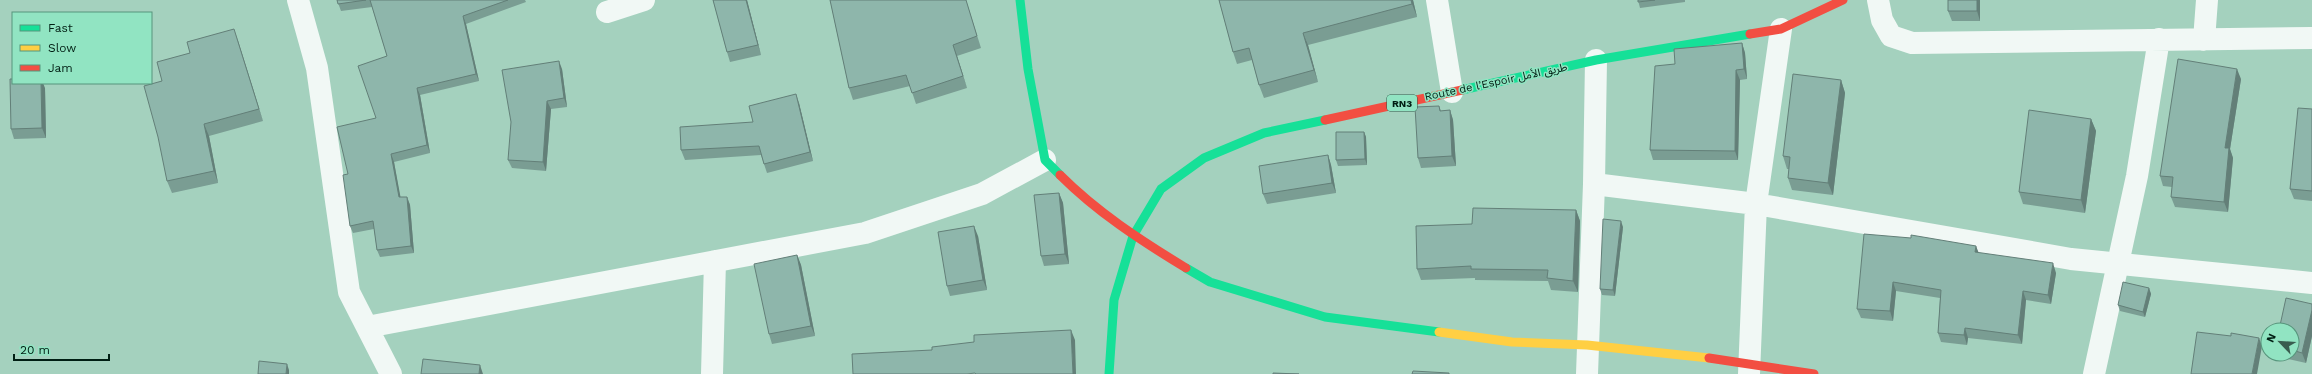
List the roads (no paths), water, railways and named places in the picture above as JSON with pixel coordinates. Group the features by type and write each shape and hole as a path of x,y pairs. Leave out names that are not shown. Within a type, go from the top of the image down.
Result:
{"main road":[{"path":"1020,0 1028,69 1045,160 1081,196 1133,236 1210,282 1325,317 1512,342 1587,345 1698,356 1749,369 1814,374"},
{"name":"Route de l’Espoir طريق الأمل","path":"1109,374 1114,300 1133,236 1161,189 1204,158 1264,133 1596,60 1780,30 1843,0"}],"street":[{"path":"298,0 317,68 349,292 391,374"},
{"path":"607,12 644,0"},
{"path":"1438,0 1452,92"},
{"path":"1878,0 1882,20 1891,36 1912,43 2312,38"},
{"path":"2204,40 2207,0"},
{"path":"1749,369 1756,204 1780,30"},
{"path":"2094,374 2137,176 2159,39"},
{"path":"1586,374 1594,184 1596,60"},
{"path":"367,327 865,233 982,194 1045,160"},
{"path":"1594,184 1756,204 2071,259 2312,283"},
{"path":"712,374 714,261"}]}
